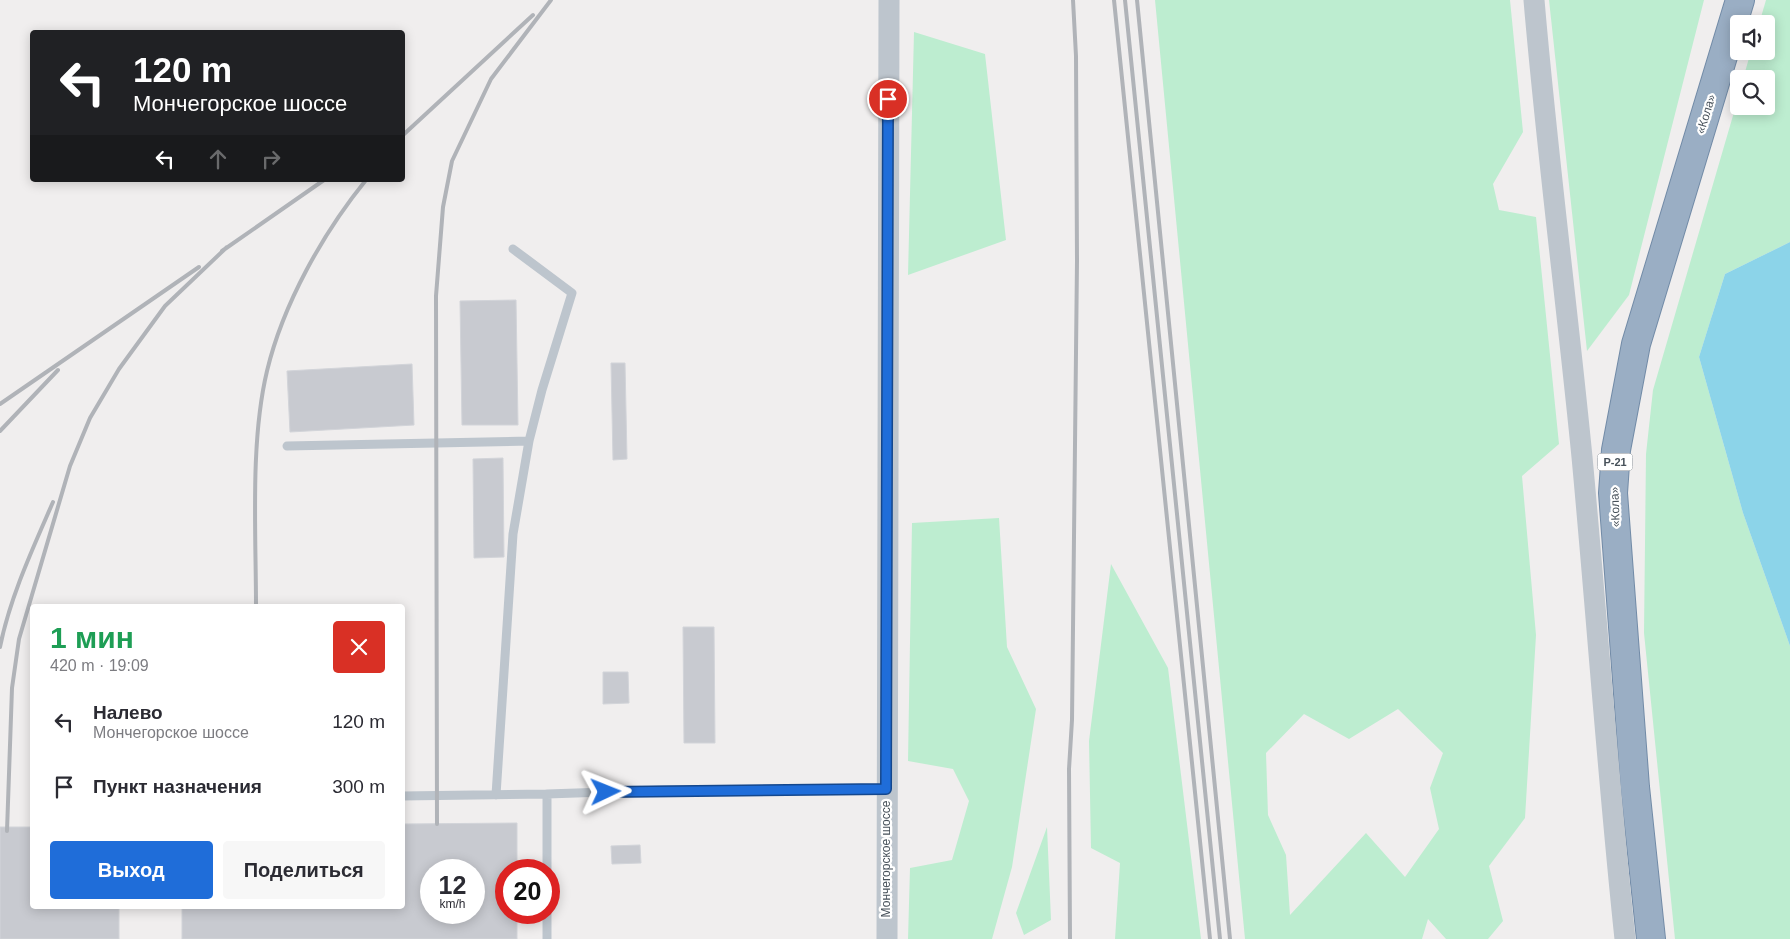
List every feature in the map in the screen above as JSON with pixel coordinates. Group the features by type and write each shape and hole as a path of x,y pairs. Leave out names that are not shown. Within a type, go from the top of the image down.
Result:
{"highway":[{"name":"«Кола»","path":"1651,939 1635,787 1613,493 1616,450 1636,344 1740,0"}],"street":[{"name":"Мончегорское шоссе","path":"887,939 889,0"},
{"path":"1534,0 1546,143 1582,456 1610,796 1625,939"}],"lane":[{"path":"496,795 513,534 529,441 542,390 572,293 513,249"},
{"path":"287,446 529,441"},
{"path":"405,796 664,790 886,789"},
{"path":"547,794 547,859"},
{"path":"547,924 547,939"}],"green space":[{"path":"1155,0 1510,0 1523,132 1493,184 1499,210 1536,217 1559,444 1522,476 1536,635 1525,818 1489,866 1503,921 1488,939 1446,939 1428,919 1422,939 1245,939","holes":["1398,709 1443,753 1430,788 1439,829 1405,877 1366,833 1290,915 1286,855 1268,815 1266,753 1304,714 1349,739"]},
{"path":"1549,0 1704,0 1629,295 1587,351"},
{"path":"1766,0 1790,0 1790,242 1725,274 1699,357 1743,513 1790,646 1790,939 1675,939 1644,633 1646,454 1653,390 1733,115 1775,115 1775,70 1746,70 1748,60 1775,60 1775,15 1762,15"},
{"path":"914,32 985,54 1006,240 908,275"},
{"path":"999,518 1007,647 1036,709 1012,867 992,939 908,939 910,868 952,860 969,801 953,769 908,761 912,523"},
{"path":"1111,564 1168,668 1201,939 1115,939 1120,863 1091,848 1089,741"},
{"path":"1047,827 1051,920 1024,935 1016,913"}],"water":[{"path":"1790,242 1790,646 1743,513 1699,357 1725,274"}],"building":[{"path":"516,300 518,425 462,425 460,301"},
{"path":"611,363 625,363 627,459 613,460"},
{"path":"412,364 414,425 290,432 287,371"},
{"path":"503,458 504,557 474,558 473,459"},
{"path":"683,627 714,627 715,743 684,743"},
{"path":"603,672 628,672 629,703 603,704"},
{"path":"517,823 517,859 495,859 495,924 517,924 517,939 182,939 182,909 405,909 405,824"},
{"path":"0,827 30,827 30,909 119,909 119,939 0,939"},
{"path":"640,845 641,863 612,864 611,846"}],"railway":[{"path":"437,824 436,296 443,207 452,161 491,79 551,0"},
{"path":"1070,939 1069,769 1072,720 1077,261 1076,56 1073,0"},
{"path":"1114,0 1210,939"},
{"path":"1125,0 1220,939"},
{"path":"1137,0 1230,939"},
{"path":"405,133 533,15"},
{"path":"222,251 321,182"},
{"path":"256,604 256,457 258,427 267,371 283,320 306,270 335,223 364,182"},
{"path":"7,831 12,688 19,639 70,466 90,418 119,369 165,306 227,247"},
{"path":"0,404 199,267"},
{"path":"0,431 58,370"},
{"path":"0,647 16,591 53,502"}],"route":[{"path":"606,792 886,789 888,99"}]}
